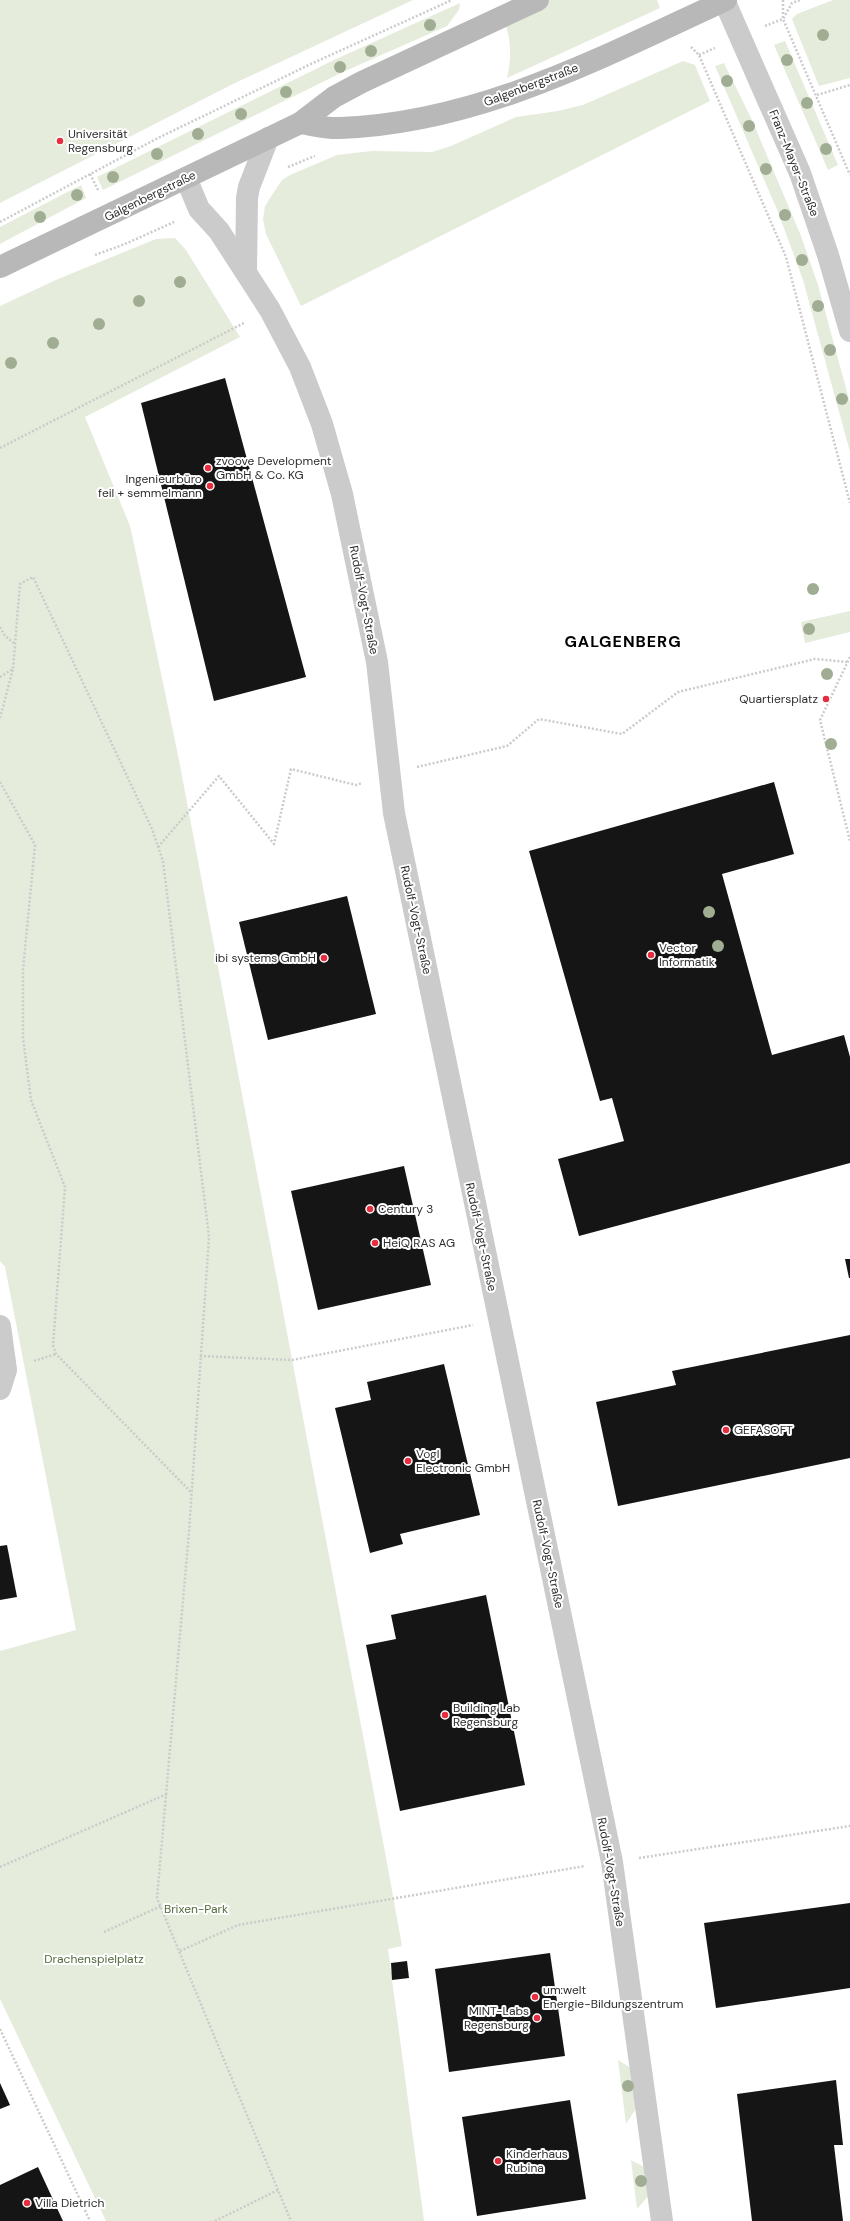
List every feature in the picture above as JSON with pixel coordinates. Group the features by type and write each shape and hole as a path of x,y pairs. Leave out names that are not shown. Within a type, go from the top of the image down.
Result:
{"street":[{"name":"Galgenbergstraße","path":"0,268 300,123 334,97 538,0"},
{"name":"Galgenbergstraße","path":"300,123 338,128 406,122 472,107 517,93 679,23 725,0"},
{"name":"Franz-Mayer-Straße","path":"725,0 800,173 828,255 850,331"},
{"path":"246,271 247,198 249,187 268,138"},
{"name":"Rudolf-Vogt-Straße","path":"186,178 199,209 219,231 270,310 305,381 322,424 342,494 377,662 394,813 612,1862 662,2221"},
{"path":"0,1326 6,1370 0,1389"}],"path":[{"path":"0,222 158,138 313,63 452,0"},
{"path":"783,0 783,19 817,95 850,175"},
{"path":"679,23 690,46 698,55 786,257 850,503"},
{"path":"817,95 850,86"},
{"path":"0,448 270,310"},
{"path":"0,718 13,669 20,584 34,577 158,847 163,861 209,1237 191,1493 167,1794 157,1898 291,2221"},
{"path":"0,627 5,636 15,644"},
{"path":"850,657 820,720 850,841"},
{"path":"158,847 219,776 274,844 291,769 356,785 389,774 507,746 539,719 622,734 678,692 815,659 847,662"},
{"path":"0,677 13,669"},
{"path":"0,782 35,845 23,970 23,1038 31,1100 65,1187 53,1345 56,1354 191,1493"},
{"path":"200,1356 292,1360 499,1319"},
{"path":"0,1867 167,1794"},
{"path":"180,1951 238,1925 612,1862 850,1826"},
{"path":"104,1932 161,1906"},
{"path":"0,2029 90,2221"},
{"path":"214,2221 278,2190"}],"green space":[{"name":"Universität Regensburg","path":"0,0 413,0 233,84 0,203"},
{"path":"550,0 657,0 660,8 507,78 510,62 510,48 504,19"},
{"path":"833,0 850,0 850,78 819,86 792,19 797,14"},
{"path":"460,3 459,10 447,26 343,72 103,190 97,177 336,59"},
{"path":"785,41 838,165 828,170 774,45"},
{"path":"683,61 695,65 710,101 301,306 266,234 263,219 265,206 282,180 290,175 337,155 372,151 432,152 451,146 516,117 558,111 583,105"},
{"path":"724,63 752,120 801,236 818,285 850,403 850,452 803,280 778,212 715,66"},
{"path":"81,185 86,198 0,244 0,227"},
{"name":"Brixen-Park","path":"175,238 186,250 240,337 85,417 130,526 137,558 179,760 387,1863 402,1946 388,1949 424,2221 106,2221 0,1999 0,1651 76,1630 5,1267 0,1261 0,306 58,279 156,239"},
{"path":"850,611 850,632 805,643 801,622"},
{"path":"618,2060 634,2070 639,2104 626,2124"},
{"path":"631,2160 648,2169 650,2194 637,2209"}],"building":[{"path":"225,378 306,677 214,701 141,403"},
{"name":"Vector Informatik","path":"774,782 794,854 722,874 772,1055 844,1035 850,1057 850,1163 579,1236 558,1159 624,1141 612,1098 600,1101 529,851"},
{"path":"347,896 376,1014 268,1040 239,922"},
{"path":"404,1166 431,1285 318,1310 291,1191"},
{"path":"845,1259 850,1259 850,1278 849,1278"},
{"name":"GEFASOFT","path":"850,1335 850,1458 618,1506 596,1402 676,1385 672,1371"},
{"name":"Vogl Electronic GmbH","path":"444,1364 480,1515 400,1534 403,1544 370,1553 335,1408 371,1400 367,1382"},
{"path":"7,1545 17,1597 0,1600 0,1546"},
{"name":"Building Lab Regensburg","path":"486,1595 525,1785 400,1811 366,1645 396,1639 391,1615"},
{"path":"850,1903 850,1988 716,2008 704,1923"},
{"path":"550,1953 565,2056 449,2072 435,1969"},
{"path":"407,1961 409,1978 392,1980 391,1963"},
{"path":"836,2080 843,2145 834,2145 843,2221 752,2221 737,2094"},
{"path":"0,2083 10,2105 0,2109"},
{"name":"Kinderhaus Rubina","path":"570,2100 586,2199 477,2216 462,2117"},
{"name":"Villa Dietrich","path":"38,2167 63,2221 0,2221 0,2185"}],"place":[{"name":"Universität Regensburg","path":"60,141"},
{"name":"zvoove Development GmbH & Co. KG","path":"208,468"},
{"name":"Ingenieurbüro feil + semmelmann","path":"210,486"},
{"name":"Quartiersplatz","path":"826,699"},
{"name":"Vector Informatik","path":"651,955"},
{"name":"ibi systems GmbH","path":"324,958"},
{"name":"Century 3","path":"370,1209"},
{"name":"HeiQ RAS AG","path":"375,1243"},
{"name":"GEFASOFT","path":"726,1430"},
{"name":"Vogl Electronic GmbH","path":"408,1461"},
{"name":"Building Lab Regensburg","path":"445,1715"},
{"name":"um:welt Energie-Bildungszentrum","path":"535,1997"},
{"name":"MINT-Labs Regensburg","path":"537,2018"},
{"name":"Kinderhaus Rubina","path":"498,2161"},
{"name":"Villa Dietrich","path":"27,2203"}],"district":[{"name":"GALGENBERG","path":"623,641"}],"park label":[{"name":"Drachenspielplatz","path":"94,1959"}]}
